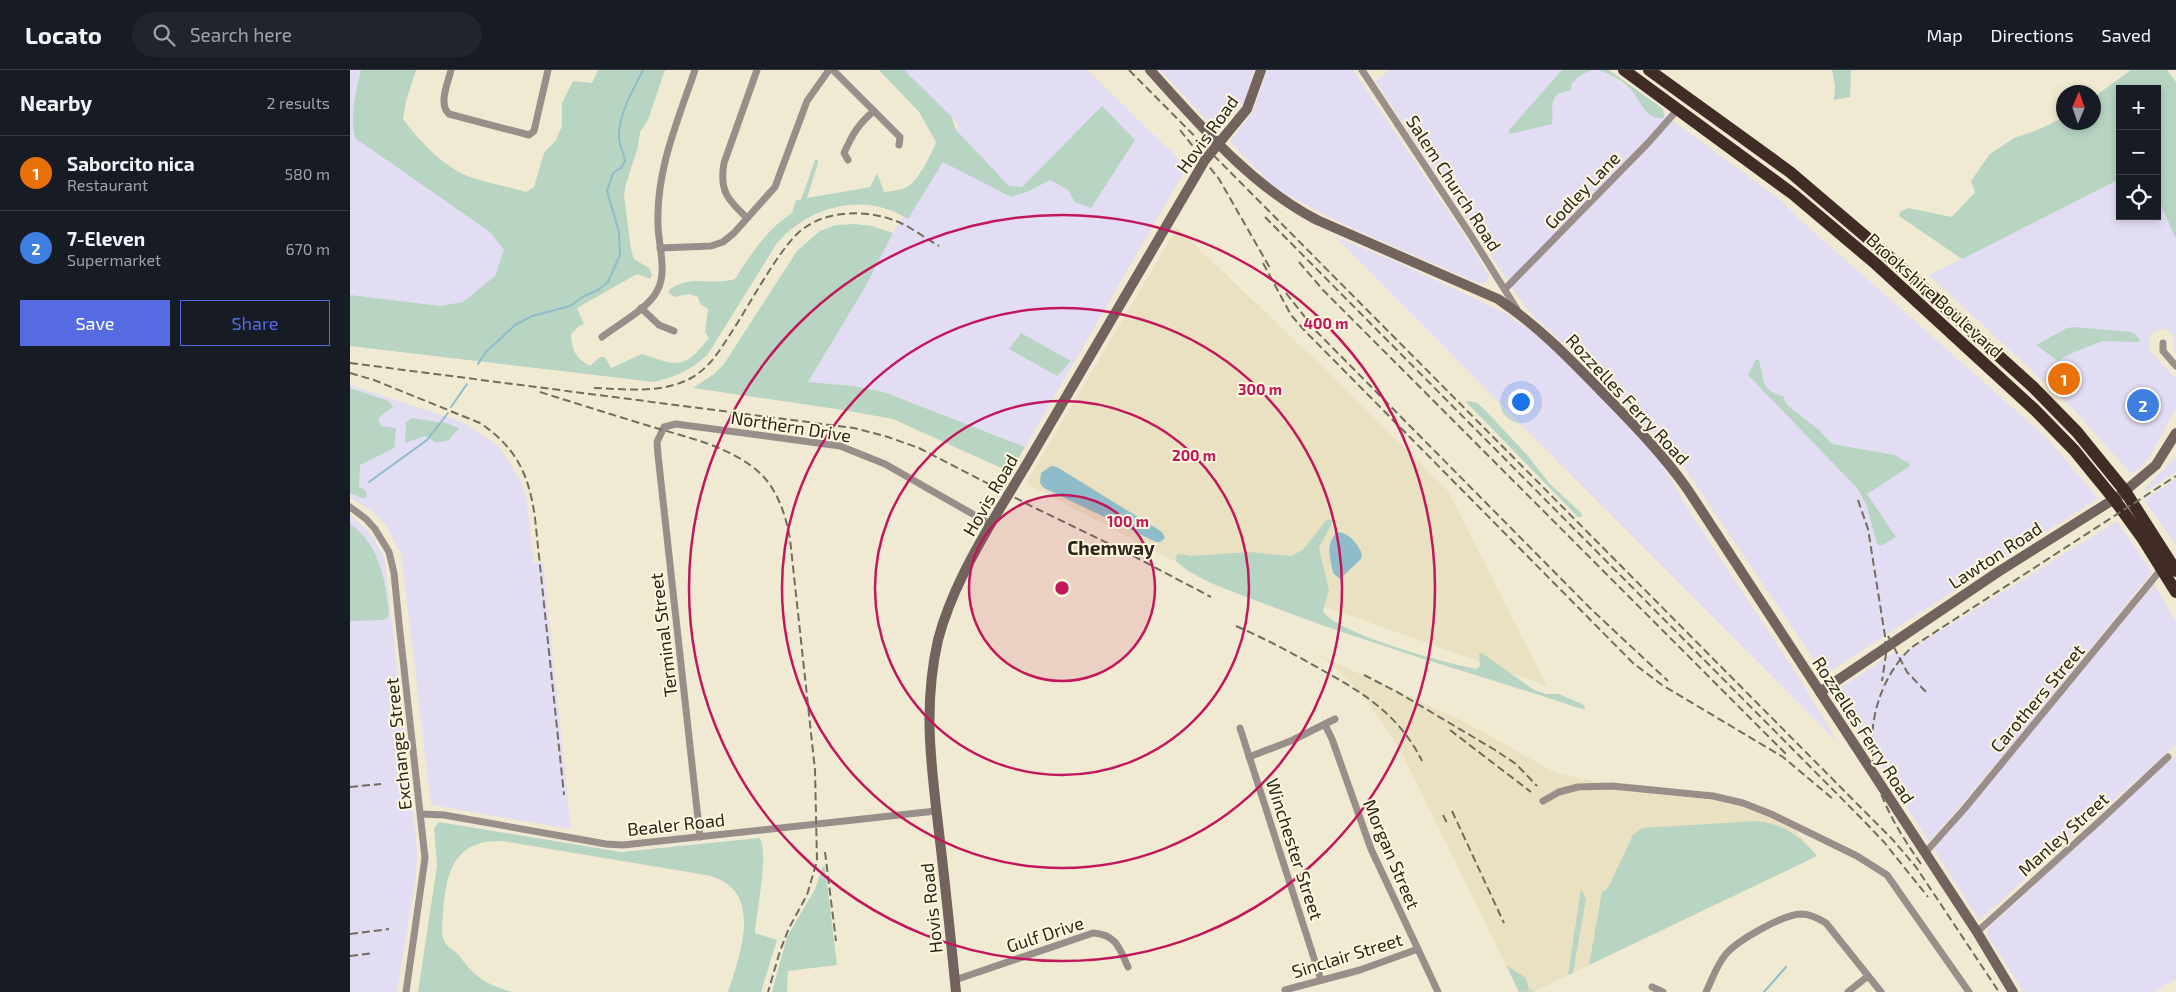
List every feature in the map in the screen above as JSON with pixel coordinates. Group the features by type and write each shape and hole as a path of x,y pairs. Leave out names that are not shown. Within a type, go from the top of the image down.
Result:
{"highway":[{"name":"Brookshire Boulevard","path":"1624,70 1780,184 1876,264 2040,415 2074,450 2165,563 2176,571"},
{"name":"Brookshire Boulevard","path":"1649,70 1790,172 1885,253 2033,387 2077,432 2125,491 2165,563 2176,592"},
{"path":"1780,184 1790,172"}],"street":[{"path":"451,70 444,102 445,109 452,116 531,135 534,131 548,70"},
{"path":"602,337 650,301 660,287 661,266 658,204 660,183 668,148 695,70"},
{"path":"747,218 730,202 723,185 722,174 724,163 756,70"},
{"path":"660,248 711,246 723,242 734,233 775,187 807,101 831,70 900,137 899,145"},
{"name":"Rozzelles Ferry Road","path":"1150,70 1258,181 1298,210 1366,242 1498,299 1520,313 1562,350 1667,461 1688,490 1977,932 2013,992"},
{"name":"Hovis Road","path":"956,992 928,740 933,665 940,633 951,603 990,524 1204,160 1247,109 1261,70"},
{"name":"Salem Church Road","path":"1362,70 1520,313"},
{"name":"Godley Lane","path":"1505,289 1648,143 1678,109"},
{"path":"848,160 844,153 852,136 861,122 874,111"},
{"path":"641,308 659,325 674,330"},
{"path":"2163,343 2163,351 2176,366"},
{"name":"Northern Drive","path":"662,430 668,425 676,424 840,446 885,464 990,524"},
{"name":"Terminal Street","path":"662,430 657,442 658,455 700,838"},
{"name":"Lawton Road","path":"1820,692 2000,571 2125,491 2156,465 2176,433"},
{"name":"Exchange Street","path":"350,507 375,529 392,563 421,814 425,851 424,873 406,992"},
{"name":"Carothers Street","path":"1925,853 1965,808 2165,563"},
{"path":"1249,757 1293,740 1335,719"},
{"name":"Morgan Street","path":"1325,725 1332,738 1371,849 1438,992"},
{"name":"Winchester Street","path":"1240,728 1321,980"},
{"name":"Manley Street","path":"1977,932 2104,818 2168,757"},
{"path":"1545,800 1562,791 1578,787 1612,786 1713,796 1743,803 1771,814 1865,860 1887,875 1969,992"},
{"name":"Bealer Road","path":"421,814 444,815 615,845 700,838 936,811"},
{"path":"1706,992 1722,959 1732,947 1746,937 1797,914 1811,915 1826,923 1881,992"},
{"name":"Gulf Drive","path":"955,980 1094,933 1107,935 1115,941 1128,967"},
{"name":"Sinclair Street","path":"1285,990 1367,968 1418,949"},
{"path":"1848,992 1868,976"},
{"path":"1652,987 1663,992"}],"shaded area":[{"path":"350,70 379,70 369,126 552,241 512,303 350,321"},
{"path":"904,70 1087,70 1187,167 1025,447 884,392 854,386 807,382 864,289 797,251 820,231 836,225 872,226 893,233 959,125"},
{"path":"1160,70 1254,70 1245,101 1217,131"},
{"path":"1267,70 1353,70 1470,244 1489,276 1488,280 1484,283 1478,283 1349,227 1273,186 1230,142 1253,111"},
{"path":"1390,70 1604,70 1783,202 1797,217 2046,437 2098,498 1824,675 1682,464 1626,404 1526,308 1375,81"},
{"path":"2176,148 2176,353 2173,349 2174,337 2164,328 2153,332 2149,342 2150,351 2176,379 2176,408 2152,453 2141,467 2131,474 2075,411 1929,275 2116,181 2116,220 2161,220 2161,157"},
{"path":"1177,228 1328,372 1448,491 1547,686 1248,579 1172,560 1026,483"},
{"path":"1335,237 1399,263 1505,313 1552,346 1658,458 1690,512 1799,678 1839,744"},
{"path":"350,385 462,422 498,446 520,480 526,496 534,563 543,562 571,829 431,805 401,553 385,524 373,512 350,497"},
{"path":"2176,457 2176,472 2145,492 2146,487"},
{"path":"2176,479 2176,545 2144,500"},
{"path":"350,515 375,540 385,561 417,849 416,875 397,992 350,992"},
{"path":"2117,521 2152,572 2026,729 1929,842 1834,692 1896,651 1900,656"},
{"path":"2154,584 2176,622 2176,745 1979,920 1934,849"},
{"path":"1314,653 1465,722 1558,774 1658,794 1713,800 1757,811 1793,827 1817,856 1533,992 1519,992 1401,751 1364,696 1330,663"},
{"path":"2176,755 2176,979 2154,992 2024,992 1987,935 1987,929"}],"green space":[{"path":"361,70 416,70 406,101 403,119 417,136 441,160 460,173 526,192 534,187 544,153 556,140 562,126 562,103 573,81 592,83 598,70 665,70 648,120 640,132 638,147 624,195 634,259 649,268 652,275 650,279 637,274 577,308 584,324 571,334 572,345 581,360 590,366 600,357 605,357 611,368 642,354 672,363 680,363 693,356 709,338 705,332 708,309 700,304 698,297 689,294 675,297 669,293 669,290 677,285 693,281 726,281 735,279 760,243 783,219 792,213 796,200 801,200 815,160 818,160 818,163 807,198 870,187 877,173 884,192 902,189 914,181 936,142 919,112 879,70 904,70 951,116 956,130 1009,186 1022,187 1102,106 1135,140 1091,208 1075,202 1068,190 1050,180 1029,191 1011,197 943,162 908,219 891,210 855,205 821,212 805,220 790,230 777,243 708,354 683,372 654,382 350,346 350,295 440,306 463,302 495,276 504,250 490,232 355,138 353,112"},
{"path":"1562,70 1592,70 1581,75 1572,83 1571,90 1558,94 1555,98 1552,106 1552,124 1510,134 1509,130"},
{"path":"1596,70 1609,70 1663,109 1664,118 1658,118 1649,114 1633,92 1621,81"},
{"path":"1832,70 1851,70 1850,97 1834,100 1835,86"},
{"path":"2131,70 2167,70 2176,82 2176,239 2161,205 2161,85 2116,85 2116,181 1962,259 1899,216 1900,212 1908,208 1952,217 1975,192 1971,181 1990,154 2014,138 2056,121 2056,130 2101,130 2101,92"},
{"path":"855,224 872,226 893,233 864,289 808,382 854,386 884,392 1025,447 1010,472 893,419 693,388 714,374 724,364 797,251 820,231 836,225"},
{"path":"2067,328 2130,332 2135,334 2139,342 2103,341 2072,353 2058,361 2036,345"},
{"path":"1021,333 1071,361 1057,376 1009,349"},
{"path":"1756,359 1759,360 1767,388 1783,396 1787,405 1819,430 1832,444 1895,455 1910,464 1910,466 1867,494 1896,537 1881,546 1877,544 1867,506 1857,488 1748,375"},
{"path":"350,388 389,401 393,407 378,418 381,426 396,428 394,448 360,465 359,486 367,492 366,497 362,498 350,493"},
{"path":"1466,402 1477,403 1484,409 1528,456 1549,483 1581,513 1582,517 1578,517"},
{"path":"412,418 446,423 459,428 449,440 437,443 425,436 405,443 406,422"},
{"path":"1327,519 1332,520 1331,525 1319,548 1329,590 1323,611 1332,619 1347,628 1389,645 1467,667 1476,669 1480,666 1479,654 1482,653 1534,690 1546,694 1559,694 1584,705 1585,710 1297,616 1193,574 1176,561 1177,554 1192,556 1249,552 1291,556 1303,550"},
{"path":"350,524 368,542 380,565 386,590 389,616 384,620 350,621"},
{"path":"1758,821 1776,825 1791,832 1817,856 1589,965 1602,892 1608,888 1633,835 1642,828"},
{"path":"439,822 621,852 759,838 762,844 763,868 755,933 777,940 761,992 728,992 738,959 744,923 742,907 736,893 724,882 706,875 502,841 483,843 468,848 458,858 451,870 447,885 442,934 448,946 458,954 477,976 495,986 512,992 418,992 437,866 434,828"},
{"path":"823,866 825,867 837,965 788,971 787,992 772,992 787,937 815,889"},
{"path":"1581,889 1586,899 1573,973 1568,975"},
{"path":"1506,965 1526,978 1529,990 1536,991 1519,992"}],"water":[{"path":"1051,466 1057,467 1162,532 1165,538 1160,542 1156,542 1044,488 1040,483 1041,473"},
{"path":"1338,532 1346,534 1353,540 1362,554 1361,559 1340,579 1333,573 1329,551 1331,541"}],"waterway":[{"path":"478,364 486,352 515,325 532,316 570,306 608,282 620,255 619,232 607,191 613,173 622,167 625,161 619,141 619,129 627,103 643,70"},
{"path":"451,407 467,384"},
{"path":"369,482 427,440 448,413"},
{"path":"1764,992 1786,967"}],"railway":[{"path":"1129,70 1893,840 1916,867 1999,992"},
{"path":"1180,130 1219,179 1270,268"},
{"path":"594,388 656,388 680,383 698,374 720,350 771,268 788,245 806,226 818,220 844,214 871,214 907,226 939,246"},
{"path":"1265,217 1862,819 1884,842 1928,897"},
{"path":"1299,262 1323,290 1786,754"},
{"path":"1263,263 1291,315 1305,331 1633,663 1662,685 1783,757 1833,799"},
{"path":"1286,293 1315,330 1592,610 1668,681"},
{"path":"350,363 854,428 885,436 919,448 1211,597"},
{"path":"350,373 374,380 480,423 503,442 519,464 529,489 535,518 564,795"},
{"path":"540,392 721,449 749,464 761,474 777,496 790,539 815,770 817,861 807,895 789,928 780,951 768,992"},
{"path":"1921,864 1901,834 1884,801 1877,782 1873,761 1872,740 1879,699 1887,680 1898,662 1912,647 2176,476"},
{"path":"1858,500 1868,529 1885,636 1886,654 1882,681"},
{"path":"1236,626 1301,658 1380,707 1403,731 1422,761"},
{"path":"1888,636 1907,672 1926,692"},
{"path":"1364,675 1399,693 1495,750 1516,764 1537,786"},
{"path":"1450,730 1531,792"},
{"path":"350,787 381,784"},
{"path":"1452,811 1504,923"},
{"path":"1443,815 1448,825"},
{"path":"825,852 836,941"},
{"path":"350,934 389,929"},
{"path":"350,956 374,953"}],"place":[{"name":"Saborcito nica","path":"2064,379"},
{"name":"7-Eleven","path":"2143,405"}],"district":[{"name":"Chemway","path":"1111,547"}]}
